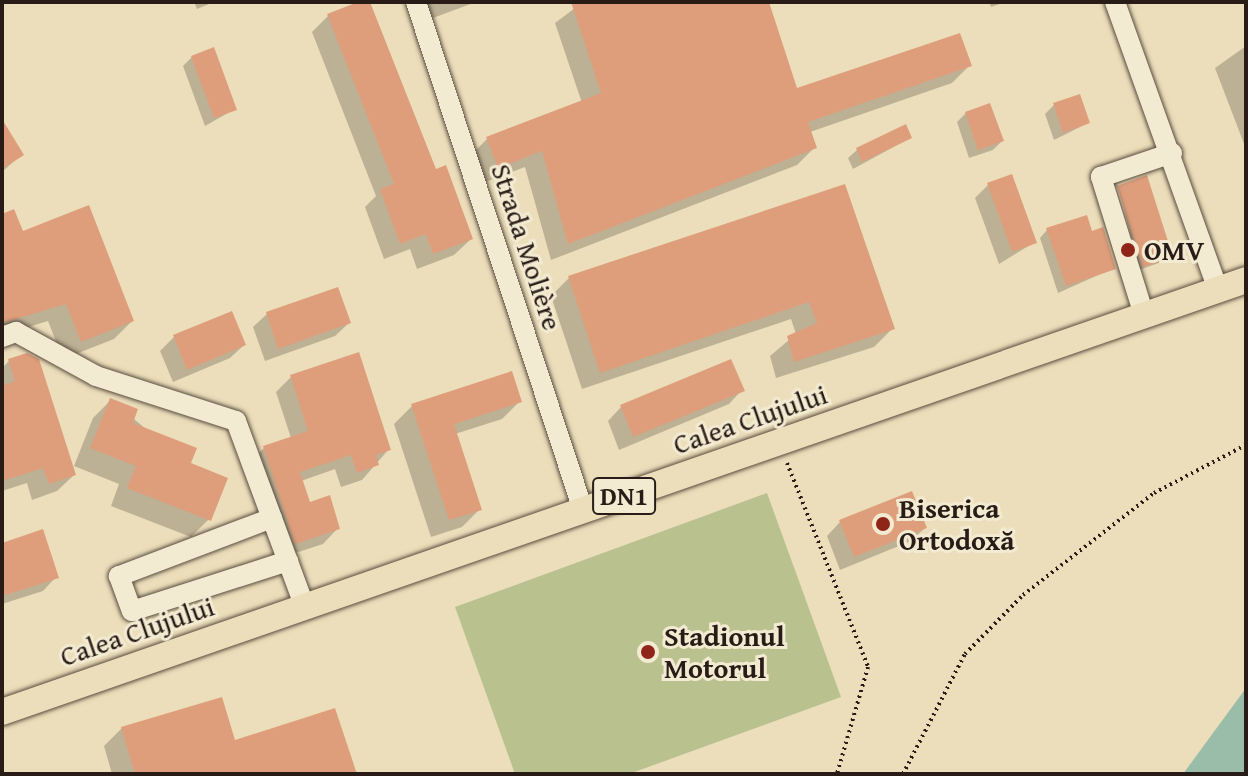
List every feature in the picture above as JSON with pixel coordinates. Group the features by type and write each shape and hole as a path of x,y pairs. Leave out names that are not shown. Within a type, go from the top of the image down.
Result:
{"main road":[{"name":"Calea Clujului","path":"2,712 1246,280"}],"street":[{"name":"Strada Molière","path":"416,2 583,510"},
{"path":"1115,2 1172,153 1218,290"},
{"path":"1144,315 1101,177 1172,153"},
{"path":"2,337 16,332 96,376 236,421 305,608"},
{"path":"272,518 119,576 132,611 288,561"}],"path":[{"path":"779,443 868,667 837,774"},
{"path":"903,774 965,654 1023,595 1154,493 1246,445"}],"shaded area":[{"name":"Stadionul Motorul","path":"767,493 841,697 629,774 515,774 455,607"},
{"path":"1246,688 1246,774 1183,774"}],"building":[{"path":"358,2 370,2 436,169 446,165 473,239 433,254 426,234 400,244 380,189 394,184 327,14"},
{"path":"571,2 769,2 797,88 960,33 972,66 808,122 817,148 568,244 542,151 498,168 486,137 601,93"},
{"path":"214,47 237,110 214,118 191,56"},
{"path":"1080,94 1090,123 1063,133 1053,103"},
{"path":"990,103 1004,141 978,150 965,112"},
{"path":"2,119 24,155 2,169"},
{"path":"906,124 912,138 862,162 856,148"},
{"path":"1012,174 1037,243 1012,252 987,183"},
{"path":"1147,175 1173,257 1143,267 1117,186"},
{"path":"845,184 895,329 794,362 787,336 817,323 809,302 600,373 568,276"},
{"path":"89,205 134,321 81,342 66,304 2,323 2,214 14,209 23,231"},
{"path":"1087,215 1092,231 1103,227 1116,269 1066,286 1046,228"},
{"path":"338,287 351,323 278,349 266,312"},
{"path":"232,311 246,345 187,370 173,335"},
{"path":"359,352 391,450 376,455 379,465 357,473 351,455 300,472 310,502 330,495 340,529 295,544 263,446 308,431 290,375"},
{"path":"27,353 39,359 76,475 49,484 43,468 2,481 2,386 15,381 8,359"},
{"path":"731,359 745,391 633,437 620,405"},
{"path":"512,371 522,402 454,424 482,510 449,520 411,404"},
{"path":"110,398 138,409 133,423 197,448 191,463 228,478 211,521 127,488 136,466 90,448"},
{"name":"Biserica Ortodoxă","path":"912,491 927,528 854,557 839,520"},
{"path":"43,529 59,578 2,596 2,543"},
{"path":"222,697 235,740 335,708 357,774 135,774 121,727"}],"place":[{"name":"OMV","path":"1128,250"},
{"name":"Biserica Ortodoxă","path":"883,524"},
{"name":"Stadionul Motorul","path":"648,652"}]}
